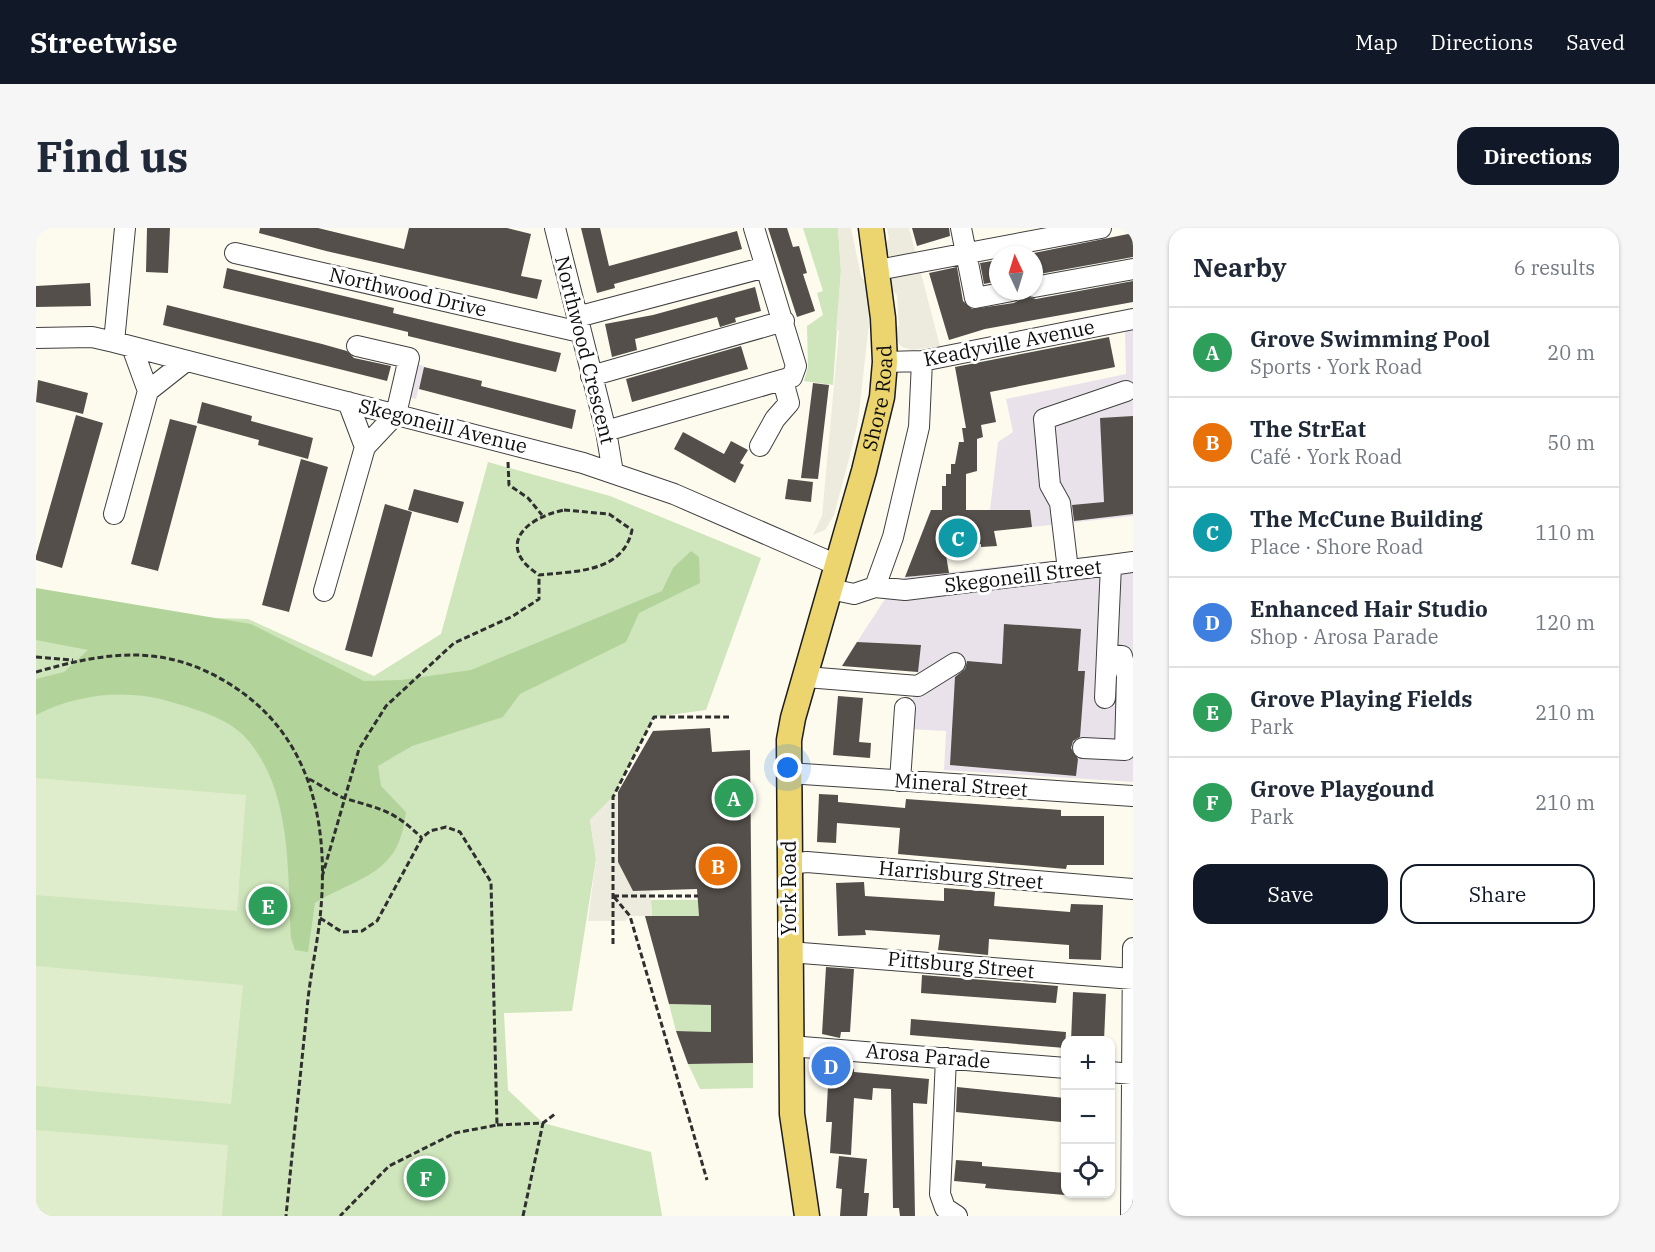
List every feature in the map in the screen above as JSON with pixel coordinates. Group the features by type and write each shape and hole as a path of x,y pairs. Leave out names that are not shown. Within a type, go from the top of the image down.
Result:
{"main road":[{"name":"Shore Road","path":"837,565 876,429 885,362 878,270 871,228"},
{"name":"York Road","path":"807,1216 792,1114 788,773 790,729 837,565"}],"street":[{"path":"125,228 123,344 148,391"},
{"name":"Northwood Crescent","path":"555,228 606,431 613,473"},
{"path":"606,431 792,377 796,366 754,228"},
{"path":"961,228 975,298 989,295"},
{"path":"878,270 1101,228"},
{"name":"Northwood Drive","path":"235,253 578,325 766,267"},
{"path":"1043,285 1133,268"},
{"name":"Keadyville Avenue","path":"885,362 922,361 1133,319"},
{"path":"591,376 784,321"},
{"name":"Skegoneill Avenue","path":"36,338 92,337 513,444 613,473 674,494 837,565"},
{"path":"324,591 365,447 396,414 409,358 357,346"},
{"path":"114,514 148,391 186,361"},
{"name":"Shore Road","path":"875,587 893,537 919,427 922,361"},
{"path":"760,446 775,419 789,403 783,381"},
{"path":"1068,570 1060,503 1050,485 1044,419 1126,391"},
{"path":"348,402 365,447"},
{"path":"1111,565 1133,562"},
{"name":"Skegoneill Street","path":"875,587 905,590 1111,565 1105,698"},
{"path":"830,589 854,594 875,587"},
{"path":"1083,748 1125,750 1127,676 1122,656 1107,655"},
{"path":"806,677 918,686 954,663"},
{"path":"900,781 905,708"},
{"name":"Mineral Street","path":"788,773 1133,796"},
{"name":"Harrisburg Street","path":"789,864 807,862 1133,889"},
{"path":"1131,1216 1133,948"},
{"name":"Pittsburg Street","path":"789,952 1133,979"},
{"name":"Arosa Parade","path":"790,1046 1061,1068"},
{"path":"946,1058 940,1194 945,1208 957,1216"},
{"path":"1115,1072 1132,1074"}],"path":[{"path":"513,444 507,467 509,485 528,498 542,514"},
{"path":"564,510 599,512 609,514 632,530 629,541 621,552 603,566 539,575 523,563 516,551 517,540 524,529 542,514 564,510"},
{"path":"322,880 359,749 386,706 454,643 513,616 539,599 539,575"},
{"path":"36,672 77,660 115,653 158,657 202,667 245,693 275,720 309,779 318,819 322,880 320,918 311,967 286,1216"},
{"path":"36,657 77,660"},
{"path":"613,944 613,797 654,717 729,717"},
{"path":"309,779 345,798 384,809 401,818 422,838"},
{"path":"320,918 342,932 362,932 377,921 422,838 430,831 446,827 460,832 492,882 497,1125"},
{"path":"613,896 698,896"},
{"path":"613,896 630,916 706,1180"},
{"path":"340,1216 389,1166 455,1133 497,1125 543,1123 555,1114"},
{"path":"523,1216 543,1123"}],"shaded area":[{"path":"838,228 851,228 861,276 867,284 869,324 858,421 849,459 834,515 825,530 813,535 822,516 839,331 836,330 841,271"},
{"path":"887,228 909,228 940,346 912,350 902,347 897,341 895,329 899,325 897,295 892,290 891,281 897,266 885,246 889,238"},
{"path":"1133,330 1133,516 1032,527 1030,510 990,510 998,442 1013,432 1006,399 1126,374 1125,331"},
{"path":"410,362 424,366 416,399 402,396"},
{"path":"1133,552 1133,782 944,770 946,731 908,729 921,645 857,642 883,602 905,577"},
{"path":"618,792 618,862 633,891 650,890 652,916 630,916 625,921 588,921 596,859 590,820"}],"green space":[{"path":"803,228 838,228 841,271 833,385 804,381 808,367 807,326 823,315 817,293 823,291"},
{"path":"488,462 610,496 761,558 706,710 654,717 613,797 590,820 596,859 572,1011 504,1013 508,1090 543,1123 651,1152 662,1216 36,1216 36,589 175,617 248,619 374,676 441,634"},
{"path":"691,551 699,557 700,583 639,613 626,642 520,694 503,717 412,746 378,766 381,786 406,812 402,833 386,862 375,871 315,903 308,952 295,950 291,938 285,833 280,807 261,759 238,731 220,719 199,711 168,701 135,695 84,698 36,715 36,679 64,672 88,650 36,640 36,588 251,624 364,681 401,680 471,670 662,591 673,568"},
{"path":"36,778 246,795 237,911 36,895"},
{"path":"651,900 698,900 699,916 652,916"},
{"path":"36,966 243,985 231,1104 36,1086"},
{"path":"669,1004 711,1005 711,1032 676,1031"},
{"path":"753,1063 753,1088 700,1089 688,1064"},
{"path":"36,1130 228,1145 222,1216 36,1216"}],"building":[{"path":"147,228 170,228 168,273 146,272"},
{"path":"260,228 318,228 404,249 409,228 507,228 531,234 521,276 542,280 537,299 326,251 259,233"},
{"path":"581,228 600,228 609,266 737,231 742,249 614,284 615,288 597,293"},
{"path":"768,228 787,228 793,247 799,246 807,273 803,274 815,311 797,317"},
{"path":"912,228 949,228 950,236 917,246"},
{"path":"1133,233 1133,257 1043,273 1043,251"},
{"path":"989,262 989,283 984,284 980,263"},
{"path":"957,267 963,301 972,309 1014,303 1019,300 1043,300 1043,298 1133,281 1133,302 985,329 949,340 929,273"},
{"path":"227,268 394,308 393,313 561,353 556,372 408,336 408,332 223,288"},
{"path":"90,283 91,306 36,307 36,286"},
{"path":"755,287 761,311 735,318 736,322 720,327 717,317 635,339 637,350 612,357 605,324 653,315"},
{"path":"167,305 322,344 347,351 354,358 391,366 387,381 163,325"},
{"path":"1109,337 1115,367 990,392 996,422 981,425 983,437 977,439 977,471 966,474 966,510 1030,510 1032,527 994,531 997,546 981,547 981,544 945,549 949,573 905,577 931,510 942,510 942,486 946,486 946,474 951,474 951,464 955,464 959,442 964,442 962,428 966,428 955,367"},
{"path":"741,346 748,369 632,402 626,379"},
{"path":"424,367 482,381 481,386 576,410 572,429 419,389"},
{"path":"38,380 88,393 83,414 36,402"},
{"path":"813,383 829,385 818,479 801,478"},
{"path":"202,402 252,416 251,421 313,438 308,459 258,445 259,440 197,423"},
{"path":"76,415 103,423 62,568 36,560 36,556"},
{"path":"1133,416 1133,514 1074,521 1072,505 1104,502 1100,418"},
{"path":"170,419 197,426 158,571 131,564"},
{"path":"683,432 724,454 731,441 748,450 740,463 744,465 735,483 674,449"},
{"path":"301,459 328,467 289,612 262,605"},
{"path":"788,479 813,482 811,502 785,499"},
{"path":"414,489 464,502 458,523 408,510"},
{"path":"385,504 412,512 372,657 345,650"},
{"path":"1004,624 1081,629 1078,671 1085,671 1080,737 1073,741 1071,748 1078,759 1076,776 950,765 955,677 965,669 967,661 1002,664"},
{"path":"857,642 921,645 918,672 842,666"},
{"path":"838,696 863,698 859,742 871,743 870,758 833,755"},
{"path":"710,728 712,752 750,750 753,1063 688,1064 676,1031 711,1032 711,1005 669,1004 645,916 699,916 697,889 633,891 618,862 618,792 653,731"},
{"path":"819,794 838,795 838,802 905,808 906,799 1061,810 1061,816 1104,816 1104,865 1067,865 1066,869 898,854 900,828 837,823 836,843 817,842"},
{"path":"864,882 865,896 944,901 944,888 995,892 994,906 1070,912 1071,904 1103,905 1101,960 1069,959 1069,945 989,939 988,955 938,950 940,935 865,930 866,935 838,936 836,883"},
{"path":"826,967 854,969 850,1032 841,1032 840,1038 822,1034"},
{"path":"922,975 1058,986 1056,1003 921,993"},
{"path":"1073,992 1106,994 1104,1036 1071,1036"},
{"path":"911,1019 1066,1032 1066,1036 1061,1036 1061,1048 910,1035"},
{"path":"826,1061 842,1062 842,1068 854,1069 854,1072 929,1079 927,1104 913,1103 915,1216 900,1216 899,1208 893,1208 891,1089 873,1088 872,1100 854,1098 851,1155 830,1153 832,1122 826,1122 828,1086 824,1086"},
{"path":"957,1087 1061,1098 1061,1122 956,1112"},
{"path":"839,1156 867,1159 864,1193 869,1193 867,1216 840,1216 842,1189 836,1188"},
{"path":"956,1160 982,1162 982,1166 1061,1173 1061,1195 985,1188 986,1184 954,1181"}],"place":[{"name":"The McCune Building","path":"958,538"},
{"name":"Grove Swimming Pool","path":"734,798"},
{"name":"The StrEat","path":"718,866"},
{"name":"Grove Playing Fields","path":"268,906"},
{"name":"Enhanced Hair Studio","path":"831,1066"},
{"name":"Grove Playgound","path":"426,1178"}]}
